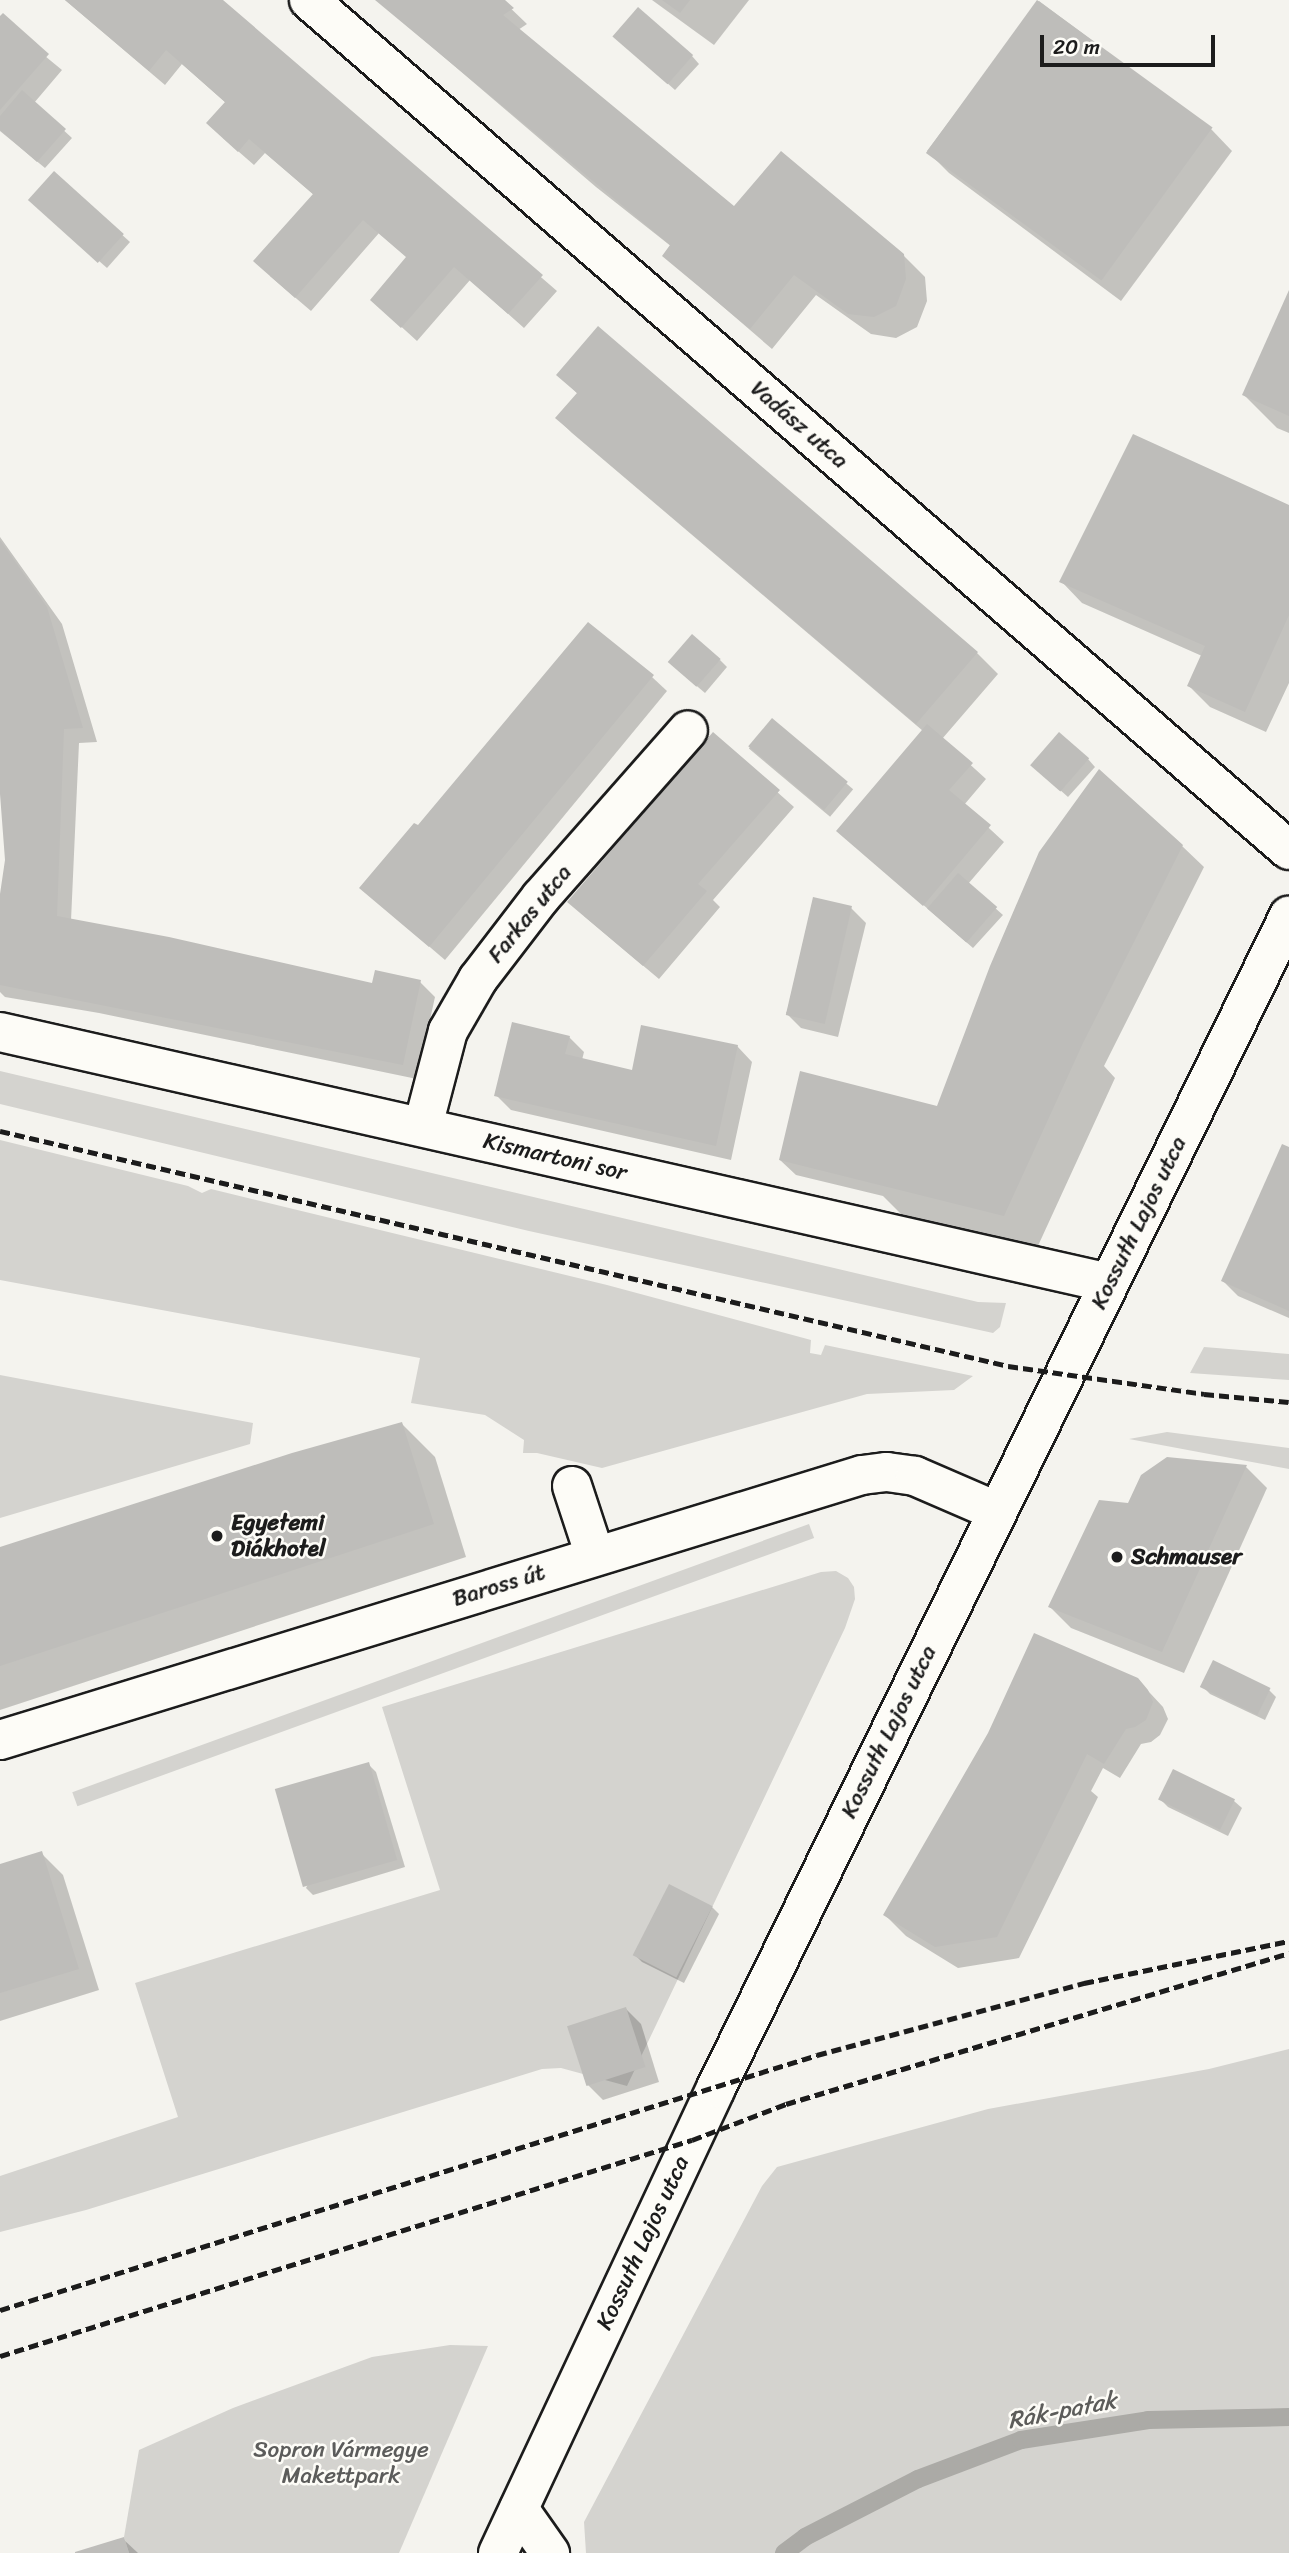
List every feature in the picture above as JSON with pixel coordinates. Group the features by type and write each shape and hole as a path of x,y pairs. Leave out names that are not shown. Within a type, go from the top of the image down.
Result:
{"street":[{"name":"Vadász utca","path":"309,0 1289,850"},
{"name":"Farkas utca","path":"423,1126 448,1031 478,979 541,897 688,730"},
{"name":"Kossuth Lajos utca","path":"498,2553 716,2088 1289,915"},
{"name":"Kismartoni sor","path":"0,1032 1109,1283"},
{"name":"Baross út","path":"0,1740 874,1472 915,1476 996,1511"},
{"path":"572,1486 595,1556"},
{"path":"519,2509 550,2553"}],"green space":[{"path":"0,1071 978,1302 1006,1303 1000,1327 993,1333 529,1231 0,1104"},
{"path":"0,1140 188,1186 202,1193 211,1189 607,1285 811,1340 810,1353 821,1355 825,1345 973,1376 954,1390 867,1394 602,1468 537,1453 523,1453 524,1440 485,1415 411,1403 420,1358 0,1280"},
{"path":"1204,1347 1289,1354 1289,1380 1190,1373"},
{"path":"0,1375 253,1423 250,1444 0,1518"},
{"path":"1167,1432 1289,1448 1289,1469 1129,1439"},
{"path":"809,1524 814,1538 77,1806 72,1792"},
{"path":"836,1571 848,1578 854,1587 855,1599 845,1628 627,2086 561,2068 542,2069 86,2210 0,2232 0,2176 178,2117 135,1983 440,1890 382,1707 821,1572"},
{"path":"1289,2049 1289,2553 586,2553 584,2522 762,2186 777,2167 988,2109 1209,2069"},
{"name":"Sopron Vármegye Makettpark","path":"450,2345 488,2346 399,2553 129,2553 124,2537 139,2450 233,2408 372,2357"}],"building":[{"path":"65,0 223,0 543,275 508,314 454,267 401,328 370,300 406,257 363,220 295,298 253,261 313,194 249,139 238,152 206,123 225,102 166,50 149,71"},
{"path":"375,0 505,0 514,8 503,15 734,206 781,151 904,254 906,279 896,306 874,317 848,314 794,275 750,329 662,256 670,245"},
{"path":"662,0 690,0 680,13"},
{"path":"1037,0 1213,128 1101,280 926,153"},
{"path":"638,7 693,55 668,84 612,36"},
{"path":"3,13 49,54 0,110 0,16"},
{"path":"22,90 66,129 37,162 0,130 0,116"},
{"path":"54,171 124,234 98,263 28,200"},
{"path":"1289,290 1289,416 1242,395"},
{"path":"598,326 978,652 916,724 555,418 577,393 556,375"},
{"path":"1133,434 1289,505 1289,615 1245,712 1187,686 1205,646 1059,582"},
{"path":"0,540 47,607 83,728 64,729 57,916 169,937 372,983 375,970 421,980 403,1065 0,985 0,894 5,860 0,794"},
{"path":"588,622 654,675 429,947 359,888 414,823 418,825"},
{"path":"692,634 721,659 696,687 668,662"},
{"path":"772,718 848,782 824,810 748,746"},
{"path":"927,724 973,763 949,790 991,825 923,906 836,831"},
{"path":"713,732 780,790 698,884 707,891 643,966 567,902"},
{"path":"1059,732 1089,758 1060,791 1030,765"},
{"path":"1099,769 1183,845 1083,1043 1004,1216 779,1160 800,1071 937,1106 990,966 1039,852"},
{"path":"958,873 997,907 966,943 927,908"},
{"path":"813,897 852,906 825,1024 786,1015"},
{"path":"512,1022 570,1036 565,1054 632,1070 641,1025 738,1045 716,1146 494,1096"},
{"path":"1282,1144 1289,1147 1289,1311 1221,1281"},
{"name":"Egyetemi Diákhotel","path":"402,1422 434,1524 0,1666 0,1547 292,1453"},
{"path":"1167,1457 1247,1465 1162,1652 1048,1607 1099,1500 1128,1503 1141,1475"},
{"path":"1034,1633 1138,1678 1148,1690 1153,1702 1146,1720 1126,1729 1104,1764 1087,1754 997,1937 935,1947 883,1915 988,1733"},
{"path":"1213,1660 1271,1688 1257,1715 1200,1687"},
{"path":"369,1762 397,1860 303,1887 275,1789"},
{"path":"1173,1769 1235,1799 1220,1830 1158,1800"},
{"path":"42,1851 79,1969 0,1993 0,1864"},
{"path":"669,1884 713,1906 676,1978 633,1955"},
{"path":"626,2007 645,2067 587,2086 567,2026"},
{"path":"124,2537 129,2553 75,2553 75,2552"}],"waterway":[{"name":"Rák-patak","path":"784,2553 805,2537 918,2479 1021,2440 1148,2420 1289,2417"}],"railway":[{"path":"0,1131 1008,1366 1204,1394 1289,1402"},
{"path":"0,2310 817,2055 1084,1983 1289,1941"},
{"path":"0,2356 692,2140 786,2104 1289,1953"}],"place":[{"name":"Egyetemi Diákhotel","path":"217,1536"},
{"name":"Schmauser","path":"1117,1557"}]}
